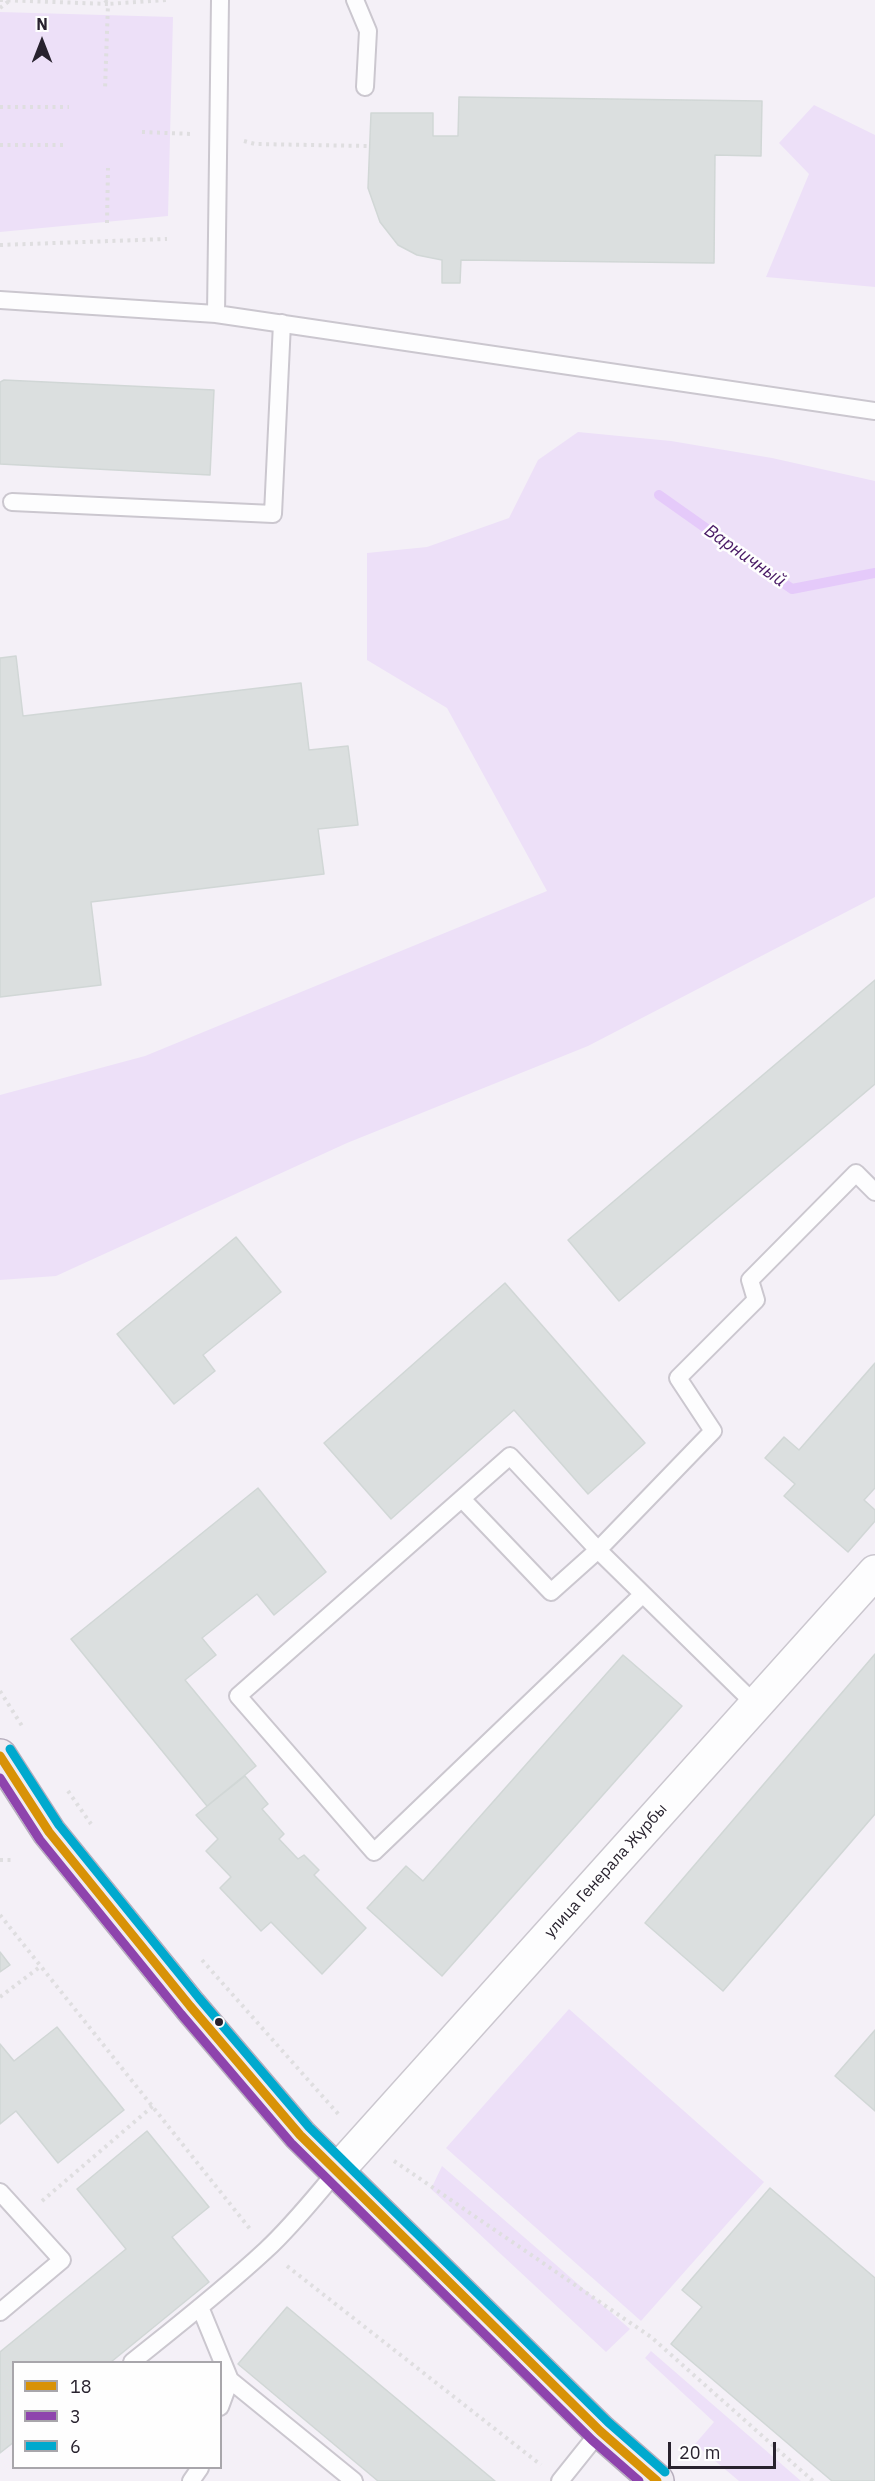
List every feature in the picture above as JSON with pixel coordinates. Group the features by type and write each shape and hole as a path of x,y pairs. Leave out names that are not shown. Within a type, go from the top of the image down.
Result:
{"main road":[{"path":"0,1756 49,1832 182,1997 300,2135 600,2432 657,2481"}],"street":[{"name":"улица Генерала Журбы","path":"337,2171 875,1572"}],"lane":[{"path":"216,314 220,0"},
{"path":"355,0 368,31 365,87"},
{"path":"0,300 216,314 875,411"},
{"path":"12,502 273,514 282,323"},
{"path":"463,1500 551,1592 598,1550 713,1431 678,1378 756,1300 750,1280 855,1173 875,1192"},
{"path":"643,1594 374,1852 238,1696 463,1500 510,1456 598,1550 643,1594 756,1705"},
{"path":"133,2361 267,2249 337,2171"},
{"path":"0,2192 62,2260 0,2312"},
{"path":"200,2307 230,2380 354,2481"},
{"path":"222,2402 230,2380"},
{"path":"560,2480 600,2432"},
{"path":"190,2481 199,2469"}],"path":[{"path":"0,0 106,2 167,0"},
{"path":"0,8 10,1"},
{"path":"105,89 106,2"},
{"path":"0,107 69,107"},
{"path":"142,132 169,134"},
{"path":"255,144 368,146"},
{"path":"0,145 67,145"},
{"path":"107,223 108,168"},
{"path":"0,244 167,239"},
{"path":"0,1691 27,1734"},
{"path":"66,1790 93,1827"},
{"path":"0,1860 14,1860"},
{"path":"0,1915 267,2249 560,2480"},
{"path":"195,1953 306,2080 363,2140 651,2337 813,2481"},
{"path":"0,1996 41,1966"},
{"path":"23,2217 153,2106"}],"shaded area":[{"path":"0,12 173,17 168,216 0,232"},
{"path":"814,105 875,135 875,287 766,277 809,174 779,143"},
{"path":"578,432 671,441 772,458 875,481 875,897 588,1046 347,1143 56,1276 0,1280 0,1095 145,1056 547,891 447,708 367,660 367,553 427,547 509,518 538,460"},
{"path":"569,2009 764,2182 641,2321 446,2148"},
{"path":"442,2166 630,2329 606,2352 431,2189"},
{"path":"651,2351 801,2481 739,2481 695,2444 714,2422 645,2358"}],"building":[{"path":"459,97 762,101 761,156 715,155 714,263 461,260 460,283 442,283 442,260 417,255 398,245 380,222 368,188 371,113 433,113 433,136 458,136"},
{"path":"4,380 214,390 210,475 0,464 0,382"},
{"path":"16,656 23,716 301,683 309,750 348,746 358,825 318,829 324,874 91,902 101,985 0,997 0,658"},
{"path":"875,980 875,1084 619,1301 568,1240"},
{"path":"236,1237 281,1292 203,1355 215,1371 174,1404 117,1334"},
{"path":"505,1283 645,1443 588,1494 514,1410 391,1519 324,1443"},
{"path":"875,1363 875,1488 864,1500 875,1510 875,1521 848,1552 784,1496 795,1484 765,1458 784,1437 799,1450"},
{"path":"258,1488 326,1572 274,1615 257,1594 202,1638 216,1655 185,1680 256,1766 207,1806 71,1639"},
{"path":"875,1654 875,1814 723,1991 645,1923"},
{"path":"623,1655 682,1706 442,1976 367,1908 406,1866 423,1881"},
{"path":"245,1776 268,1804 262,1809 284,1834 279,1839 298,1859 304,1855 319,1870 314,1875 366,1928 322,1974 271,1922 261,1931 220,1888 231,1877 206,1851 218,1839 196,1815"},
{"path":"0,1952 10,1965 0,1972"},
{"path":"57,2027 124,2110 58,2163 16,2111 0,2124 0,2044 14,2061"},
{"path":"875,2030 875,2111 835,2076"},
{"path":"147,2131 209,2207 172,2237 209,2282 112,2361 12,2361 12,2444 0,2453 0,2352 126,2249 77,2189"},
{"path":"770,2188 875,2278 875,2481 832,2481 671,2344 702,2307 682,2290"},
{"path":"287,2307 495,2481 378,2481 238,2364"}],"waterway":[{"name":"Варничный","path":"659,495 792,589 875,573"}],"transit line":[{"name":"6","path":"10,1749 59,1825 199,1998 309,2127 608,2422 665,2472"},
{"name":"18","path":"0,1756 49,1832 190,2006 300,2135 600,2431 657,2481"},
{"name":"3","path":"0,1778 40,1840 181,2014 291,2143 592,2440 639,2481"}]}
